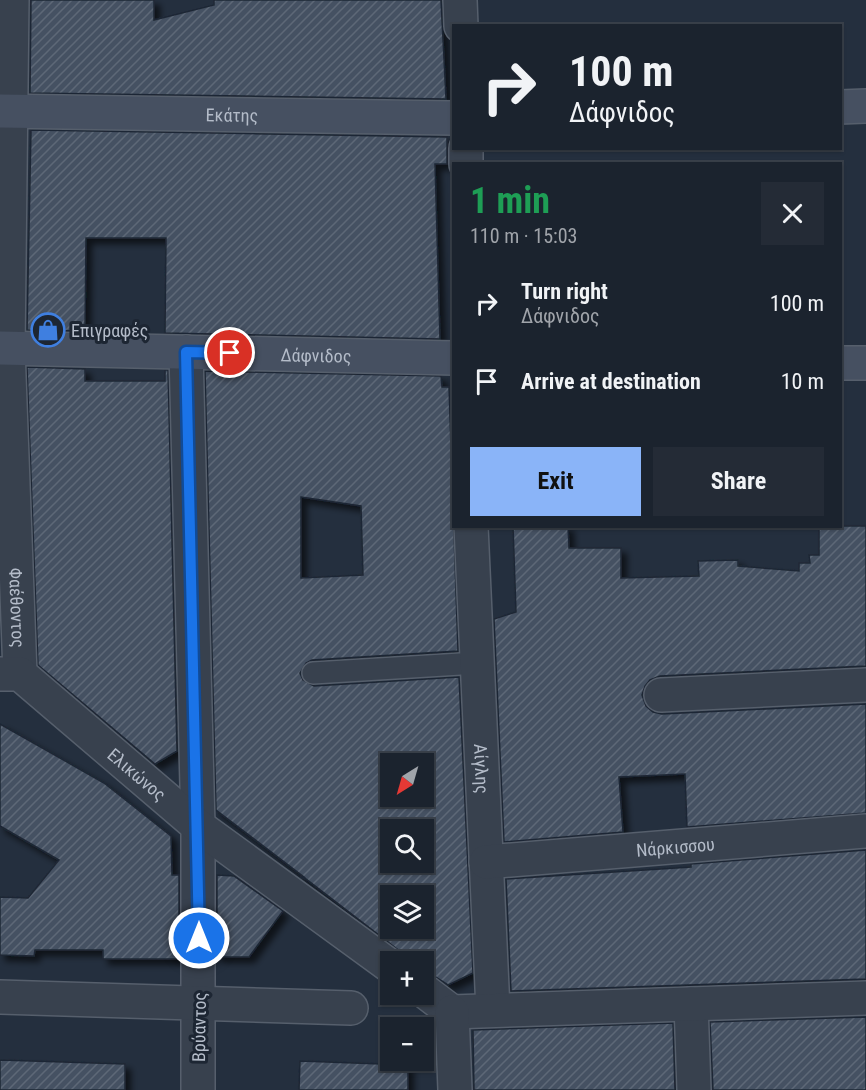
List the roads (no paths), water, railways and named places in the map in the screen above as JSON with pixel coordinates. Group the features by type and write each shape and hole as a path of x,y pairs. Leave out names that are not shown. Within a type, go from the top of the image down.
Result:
{"street":[{"name":"Φαέθοντος","path":"10,674 4,349 5,111 12,0"},
{"path":"460,0 461,24"},
{"path":"842,107 866,106"},
{"name":"Εκάτης","path":"5,111 452,118"},
{"name":"Δάφνιδος","path":"4,349 452,358"},
{"name":"Βρύαντος","path":"186,352 198,826 200,1005 198,1090"},
{"path":"842,363 866,363"},
{"name":"Αίγλης","path":"471,528 493,1010"},
{"name":"Ελικώνος","path":"10,674 198,826 380,959"},
{"path":"661,695 866,685"},
{"name":"Νάρκισσου","path":"486,861 866,831"},
{"path":"0,997 351,1008"},
{"path":"434,998 452,1012 866,998"},
{"path":"691,1004 694,1090"},
{"path":"452,1012 455,1090"}],"lane":[{"path":"313,673 477,663"}],"place":[{"name":"Επιγραφές","path":"48,330"}]}
